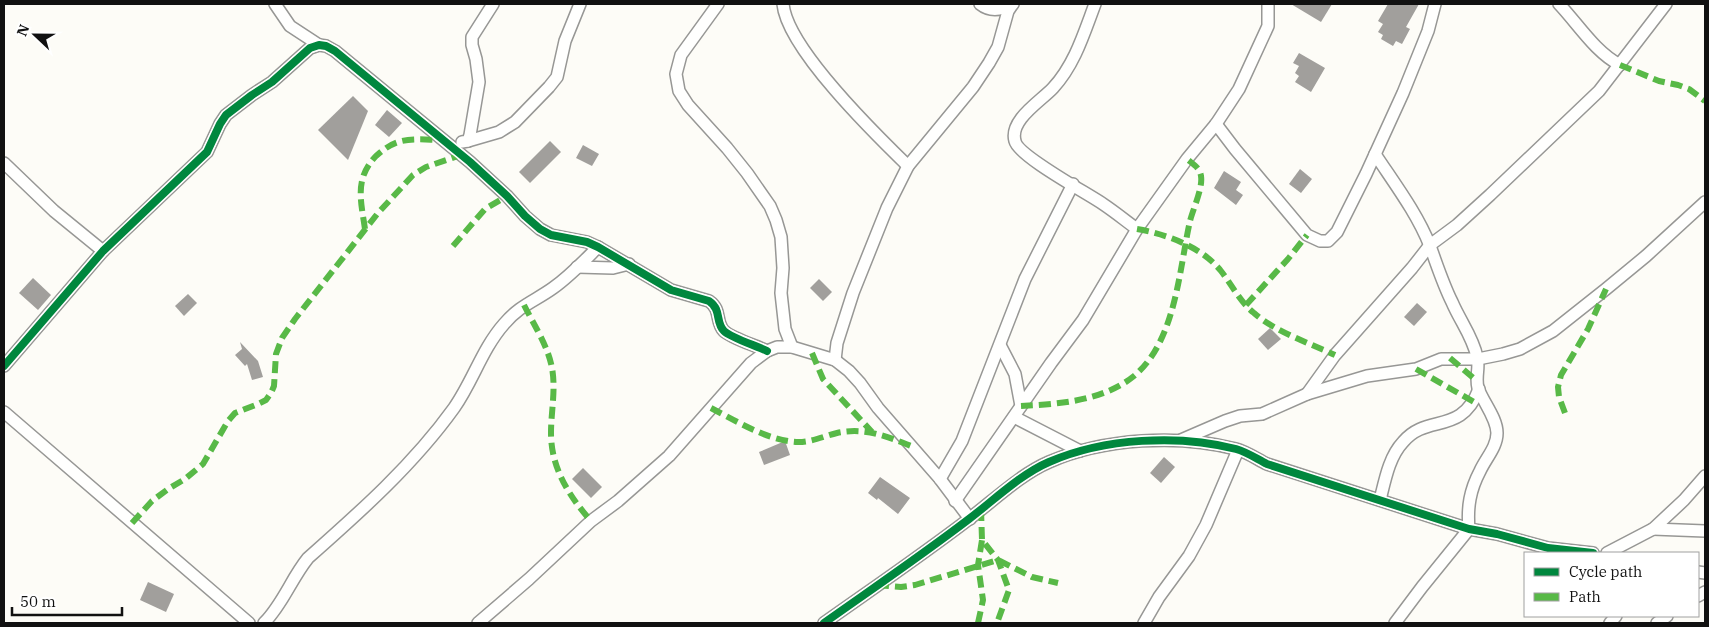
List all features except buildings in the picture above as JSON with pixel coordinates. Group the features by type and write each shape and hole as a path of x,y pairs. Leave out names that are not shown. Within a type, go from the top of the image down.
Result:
{"street":[{"path":"275,4 290,26 319,45 326,46 335,52 450,145 487,177 540,229 551,235 587,242 629,264 650,279 671,290 709,301 714,304 718,312 719,323 724,331 767,351"},
{"path":"468,141 479,82 472,37 493,4"},
{"path":"450,145 507,128 549,87 557,77 565,41 580,4"},
{"path":"718,4 682,55 676,74 679,90 688,105 747,173 770,206 781,237 783,268 781,293 785,329 792,347"},
{"path":"783,4 795,37 873,132 908,166"},
{"path":"980,4 993,10 1013,4"},
{"path":"835,360 837,343 853,293 887,208 908,166 967,94 989,63 998,47 1008,11 1013,4"},
{"path":"1095,4 1074,60 1047,95 1024,114 1014,132 1017,146 1022,151 1137,228"},
{"path":"955,501 1083,320 1137,228 1187,159 1216,124 1240,89 1268,26 1268,4"},
{"path":"1216,124 1307,235 1320,241 1328,241 1337,232 1375,154 1428,31 1435,4"},
{"path":"1559,4 1601,52 1610,60 1620,65"},
{"path":"1307,394 1335,355 1430,245 1457,225 1490,195 1599,91 1666,4"},
{"path":"4,366 103,251 207,152 220,124 226,116 272,82 310,48 319,45"},
{"path":"1375,154 1430,245 1442,280 1468,332 1478,359 1477,381 1485,405 1494,420 1497,435 1494,446 1480,470 1471,491 1469,529 1395,623"},
{"path":"4,162 54,212 103,251"},
{"path":"940,479 962,441 1025,279 1073,184"},
{"path":"1179,441 1208,427 1237,417 1262,414 1307,394 1367,376 1416,369 1441,359 1478,359 1520,349 1552,330 1646,256 1705,202"},
{"path":"264,623 281,602 298,570 308,558 389,484 435,433 463,395 490,341 505,323 524,305 553,288 598,247"},
{"path":"577,267 613,268 629,264"},
{"path":"1000,344 1015,374 1021,406"},
{"path":"478,623 592,521 669,456 751,363 767,351 778,347 792,347 835,360 849,371 878,408 940,479 955,501 970,518"},
{"path":"1380,500 1392,459 1402,442 1413,432 1459,416 1474,402 1479,388"},
{"path":"4,412 249,623"},
{"path":"1014,417 1080,451"},
{"path":"824,623 970,518 1013,484 1041,466 1080,451 1135,441 1210,443 1238,450 1267,464 1469,529 1497,534 1548,548 1584,552"},
{"path":"1144,623 1159,596 1189,556 1214,507 1238,450"},
{"path":"1609,552 1653,529 1684,500 1705,476"},
{"path":"1653,529 1705,531"}],"marked path":[{"path":"1620,65 1659,81 1689,89 1705,101"},
{"path":"365,229 361,200 362,182 364,173 376,156 388,147 402,141 417,139 441,140"},
{"path":"132,523 152,501 185,479 203,464 228,421 235,413 266,400 274,386 276,354 282,338 378,213 413,175 426,167 461,155"},
{"path":"1021,406 1080,400 1095,396 1122,384 1134,376 1148,361 1159,344 1174,304 1190,221 1201,186 1199,171 1187,159"},
{"path":"453,246 485,209 507,196"},
{"path":"1137,229 1160,234 1194,248 1221,271 1244,304 1262,320 1293,337 1335,355"},
{"path":"1246,305 1307,235"},
{"path":"1565,413 1559,397 1558,387 1561,375 1588,329 1606,289"},
{"path":"524,305 544,344 552,368 551,433 554,458 563,481 575,502 591,521"},
{"path":"812,353 823,379 872,432"},
{"path":"1450,358 1477,381"},
{"path":"1416,369 1474,402"},
{"path":"711,408 774,438 796,442 847,431 856,431 884,436 911,446"},
{"path":"981,509 982,540 998,560 1009,590 997,623"},
{"path":"978,623 983,600 978,565 982,540"},
{"path":"877,585 901,587 915,585 998,560 1032,577 1058,583"}],"cycle path":[{"path":"4,366 103,251 207,152 226,115 272,82 310,48 319,45 326,46 335,51 470,162 540,229 551,235 587,242 671,290 709,301 716,308 721,327 727,334 767,351"},
{"path":"824,623 933,546 1028,473 1070,454 1117,443 1166,440 1190,441 1236,449 1267,464 1469,529 1497,534 1548,548 1584,552"}]}
